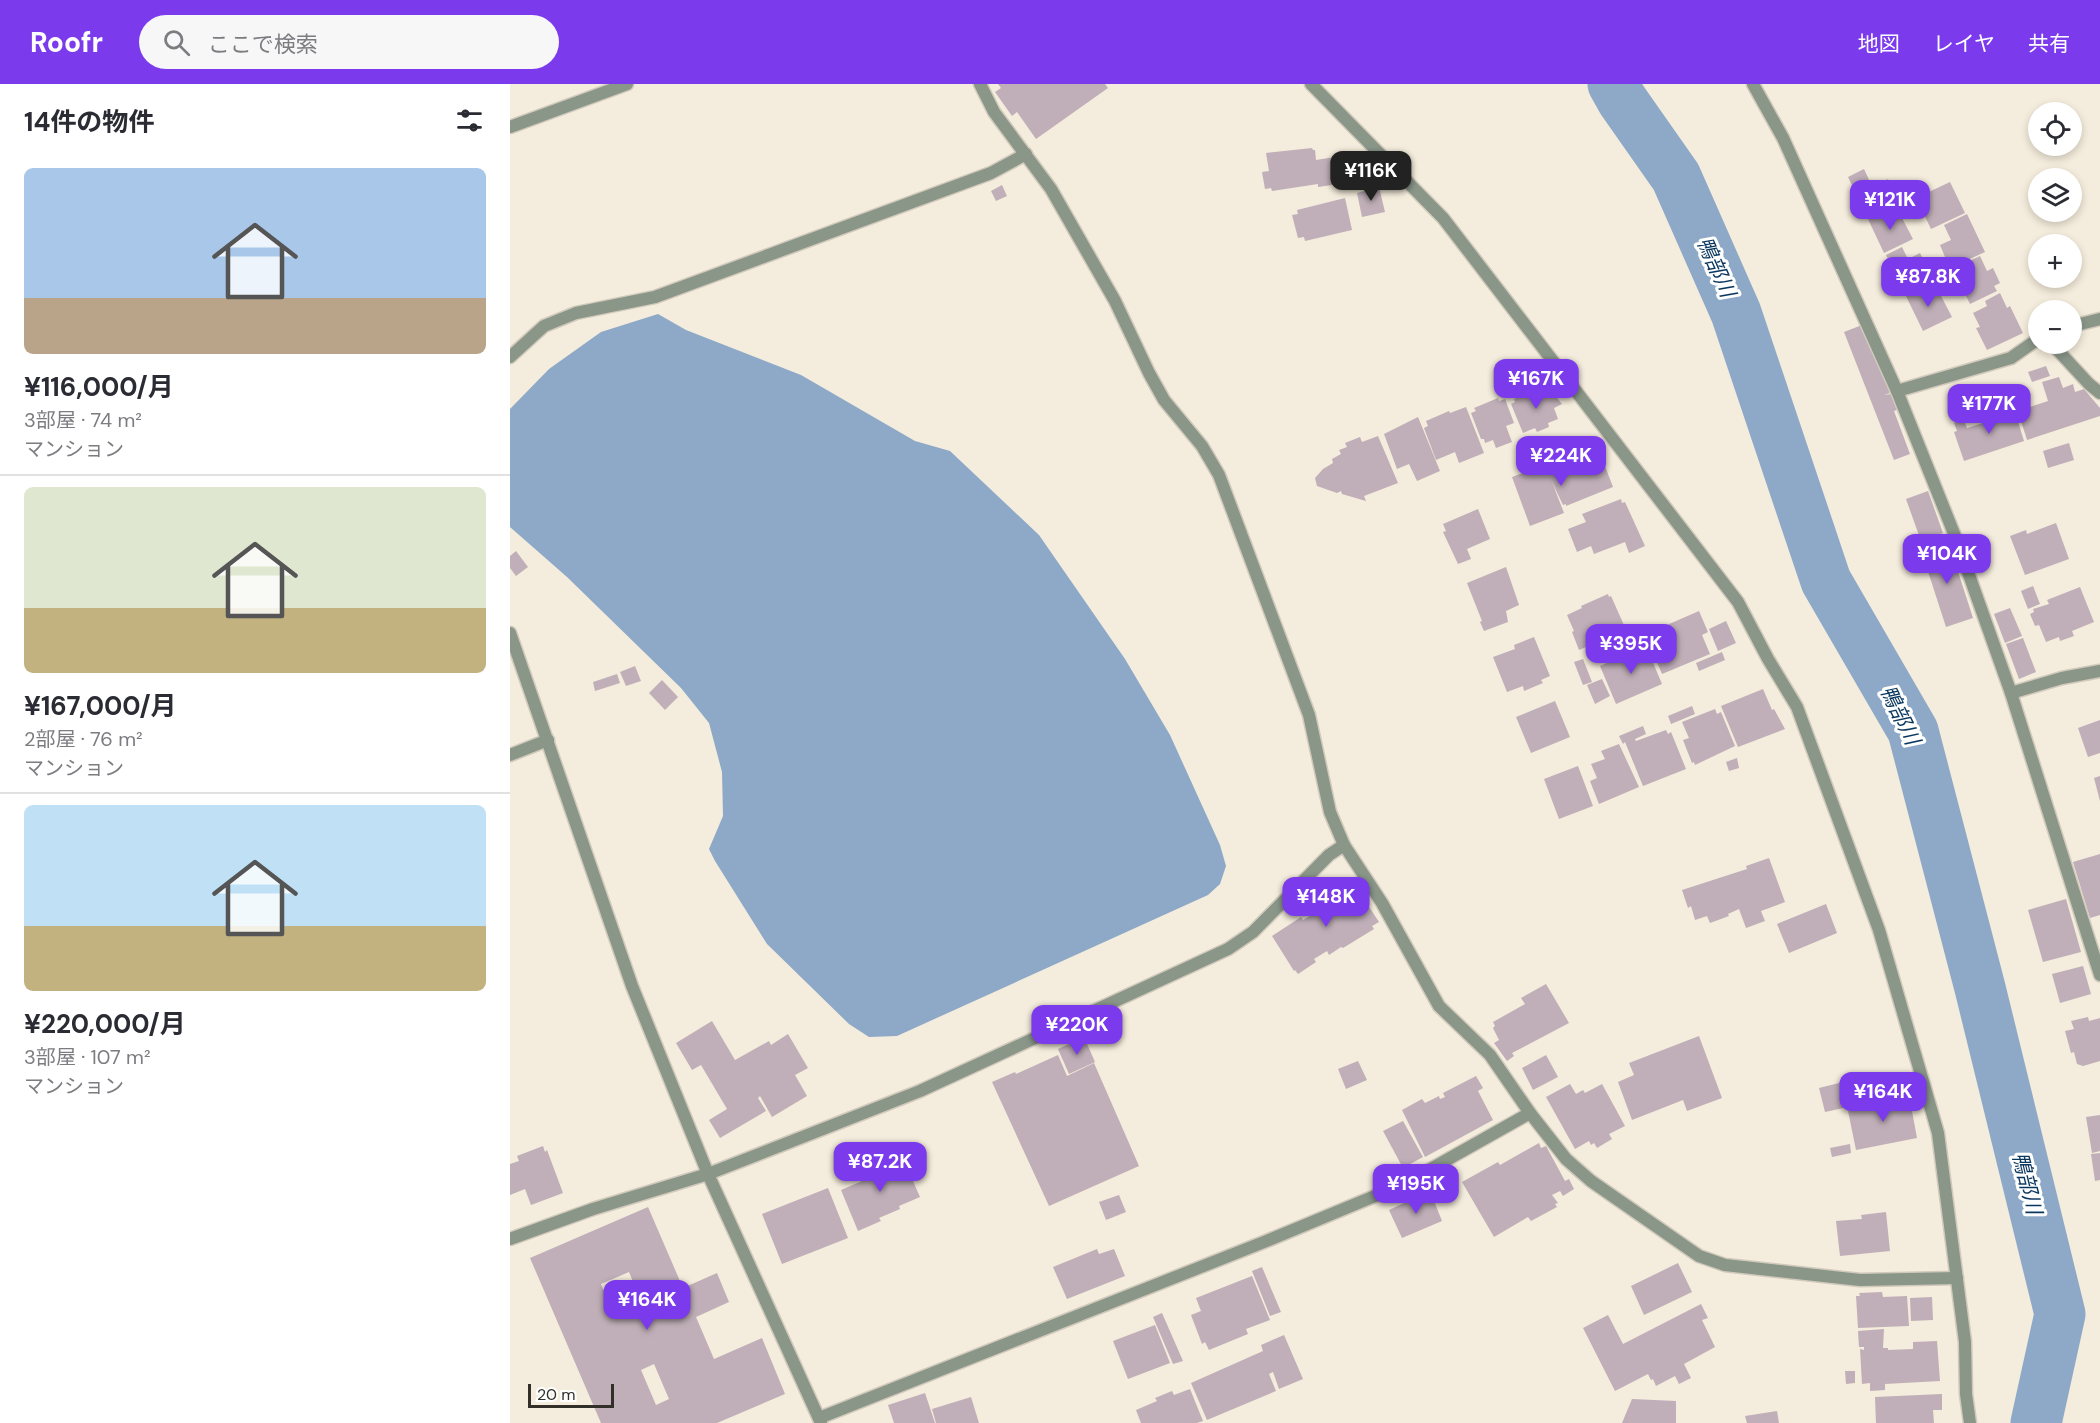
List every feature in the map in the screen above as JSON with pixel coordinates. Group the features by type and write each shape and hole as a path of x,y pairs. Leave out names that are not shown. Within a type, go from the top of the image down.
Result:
{"street":[{"path":"510,128 627,84"},
{"path":"980,84 994,112 1051,189 1109,291 1164,400 1202,446 1219,475 1309,715 1330,812 1344,845 1382,903 1438,1006 1490,1055 1530,1113 1566,1158 1591,1181 1699,1256 1725,1265 1860,1280 1957,1278"},
{"path":"1311,84 1443,218 1738,602 1797,707 1879,930 1938,1133 1965,1342 1966,1394 1970,1423"},
{"path":"1753,84 1783,138 1897,391 1957,541 2011,693 2100,975"},
{"path":"510,357 544,326 576,313 655,297 991,173 1026,154"},
{"path":"2082,324 2100,319"},
{"path":"1897,391 2011,358 2028,346"},
{"path":"2061,354 2100,393"},
{"path":"510,633 632,986 708,1174 820,1420 1404,1184 1530,1113"},
{"path":"2011,693 2062,678 2100,671"},
{"path":"510,755 548,740"},
{"path":"510,1239 593,1209 708,1174 920,1091 1228,949 1253,932 1329,855 1344,845"}],"water":[{"path":"658,314 686,330 801,375 915,441 950,451 1039,535 1125,659 1170,735 1220,845 1226,866 1220,884 1208,895 897,1036 869,1037 849,1024 767,944 709,849 723,816 722,772 709,723 681,688 567,577 510,527 510,409 549,369 601,332"}],"building":[{"path":"998,84 1105,84 1108,88 1036,139 1017,112 1012,116 995,92 1001,88"},
{"path":"1312,148 1315,150 1316,160 1341,156 1346,183 1318,187 1318,184 1272,191 1271,188 1265,189 1262,172 1269,171 1266,153"},
{"path":"1864,169 1872,186 1888,179 1897,199 1866,214 1848,177"},
{"path":"1950,182 1965,213 1931,229 1916,198"},
{"path":"1002,185 1007,196 996,201 991,191"},
{"path":"1379,187 1385,212 1362,217 1357,193"},
{"path":"1345,198 1352,230 1305,241 1304,237 1298,238 1292,215 1298,214 1297,210"},
{"path":"1885,211 1890,221 1901,216 1913,239 1884,253 1868,219"},
{"path":"1967,214 1985,252 1948,269 1940,245 1951,240 1944,225"},
{"path":"1902,247 1908,259 1920,253 1932,277 1903,291 1886,255"},
{"path":"1980,256 1987,271 1993,268 2000,283 1994,286 1997,291 1970,304 1959,282 1974,275 1967,262"},
{"path":"1923,286 1929,299 1940,294 1952,317 1923,331 1905,294"},
{"path":"2000,293 2007,308 2010,306 2023,333 1987,350 1976,328 1980,327 1973,313 1987,306 1985,301"},
{"path":"1862,325 1890,393 1884,395 1891,394 1897,410 1894,411 1910,454 1894,460 1844,332"},
{"path":"2046,366 2050,376 2032,382 2028,372"},
{"path":"2059,377 2063,388 2073,384 2075,392 2084,389 2100,408 2100,416 2027,440 2018,411 2021,410 2018,402 2028,399 2030,407 2048,401 2042,382"},
{"path":"1544,388 1545,391 1549,388 1562,404 1554,408 1558,419 1548,423 1549,427 1537,432 1535,428 1523,433 1511,404 1515,402 1514,399"},
{"path":"1498,398 1499,401 1505,399 1514,423 1506,426 1512,442 1496,448 1493,440 1485,443 1484,439 1481,439 1471,413 1476,411 1474,408"},
{"path":"2009,405 2011,413 2015,412 2024,441 1964,461 1954,432 1957,431 1954,423 1964,420 1967,428 2002,417 1999,408"},
{"path":"1466,407 1484,453 1459,463 1455,452 1436,460 1424,428 1428,426 1426,421 1449,411 1450,413"},
{"path":"1418,417 1440,471 1417,481 1409,464 1397,469 1384,434"},
{"path":"1378,436 1398,483 1364,496 1366,501 1342,494 1341,491 1337,493 1317,486 1315,478 1333,463 1332,459 1341,454 1339,450 1347,447 1345,443 1360,437 1362,442"},
{"path":"2069,443 2074,460 2048,468 2043,451"},
{"path":"1595,452 1596,455 1600,453 1613,487 1566,506 1566,504 1563,505 1552,482 1564,513 1530,526 1512,477 1546,464 1550,475 1554,474 1552,469"},
{"path":"1928,491 1943,533 1921,541 1906,499"},
{"path":"1621,499 1622,503 1625,502 1645,546 1629,553 1625,542 1594,554 1591,546 1577,552 1568,529 1586,522 1582,514"},
{"path":"1478,509 1490,539 1467,549 1471,559 1458,564 1443,532 1446,531 1443,524"},
{"path":"2056,523 2069,559 2025,575 2010,536 2026,530 2027,534"},
{"path":"1940,542 1943,549 1950,547 1973,618 1946,627 1923,556 1927,554 1924,547"},
{"path":"516,551 528,567 516,576 510,568 510,556"},
{"path":"1506,567 1519,605 1506,611 1508,622 1484,631 1467,583"},
{"path":"2033,586 2040,604 2028,609 2021,591"},
{"path":"2080,587 2094,622 2072,631 2074,636 2060,641 2059,637 2046,642 2039,625 2035,626 2030,614 2034,612 2033,609 2049,604 2047,600"},
{"path":"1608,594 1627,632 1595,647 1593,644 1579,650 1567,615"},
{"path":"2010,608 2022,636 2005,643 1994,614"},
{"path":"1699,611 1708,632 1702,635 1710,654 1662,674 1648,636 1661,631 1660,628"},
{"path":"1726,621 1736,643 1718,651 1709,629"},
{"path":"1534,637 1550,676 1541,680 1543,683 1524,691 1523,686 1507,692 1493,657 1515,649 1514,645"},
{"path":"2023,638 2036,672 2019,679 2006,644"},
{"path":"1646,646 1662,684 1616,704 1600,666"},
{"path":"1722,652 1725,660 1699,671 1696,663"},
{"path":"1583,659 1592,682 1583,685 1574,662"},
{"path":"635,666 641,681 626,686 620,672"},
{"path":"617,674 620,683 595,691 593,682"},
{"path":"1602,679 1610,696 1595,704 1587,685"},
{"path":"662,680 678,697 665,710 649,693"},
{"path":"1763,689 1772,710 1774,709 1785,729 1738,747 1721,706"},
{"path":"1555,701 1570,737 1531,753 1516,717"},
{"path":"1692,706 1695,714 1671,724 1668,716"},
{"path":"1715,709 1717,714 1721,712 1735,746 1695,765 1694,762 1692,763 1683,740 1689,738 1682,722"},
{"path":"2100,720 2100,753 2088,757 2078,728"},
{"path":"1643,726 1646,734 1635,739 1636,741 1666,730 1668,734 1671,732 1686,769 1643,786 1625,742 1623,744 1619,736"},
{"path":"1619,744 1639,787 1599,804 1590,781 1597,778 1591,764 1605,759 1601,751"},
{"path":"1737,758 1739,768 1729,771 1726,762"},
{"path":"1578,766 1593,806 1559,819 1544,779"},
{"path":"2100,776 2100,801 2094,778"},
{"path":"2100,854 2100,915 2090,918 2073,862"},
{"path":"1769,858 1785,902 1761,911 1765,921 1746,928 1739,909 1728,914 1729,916 1710,923 1707,916 1695,920 1691,906 1688,908 1682,890 1747,869 1746,866"},
{"path":"1352,886 1354,889 1356,887 1379,922 1372,926 1374,929 1343,948 1329,955 1327,951 1314,959 1316,962 1298,974 1272,936 1301,917 1303,920 1313,914 1305,901 1323,890 1330,900"},
{"path":"2066,899 2081,952 2043,962 2028,910"},
{"path":"1826,904 1837,933 1789,953 1777,924"},
{"path":"2083,966 2091,994 2060,1003 2052,974"},
{"path":"1546,984 1569,1023 1512,1053 1514,1056 1507,1061 1494,1043 1499,1040 1493,1028 1495,1026 1493,1022 1525,1004 1521,998"},
{"path":"2088,1017 2089,1021 2100,1018 2100,1061 2083,1066 2077,1064 2074,1052 2071,1053 2065,1031 2074,1029 2071,1021"},
{"path":"712,1021 735,1060 769,1041 771,1045 788,1034 808,1068 795,1075 807,1096 772,1117 760,1096 758,1098 766,1111 720,1138 709,1120 727,1109 701,1065 692,1070 676,1043"},
{"path":"1699,1036 1722,1098 1687,1111 1683,1100 1632,1120 1618,1082 1634,1075 1629,1063"},
{"path":"1084,1037 1095,1062 1069,1074 1058,1049"},
{"path":"1058,1055 1067,1076 1094,1063 1139,1166 1049,1206 992,1082"},
{"path":"1546,1055 1558,1077 1533,1090 1522,1068"},
{"path":"1358,1061 1367,1080 1346,1089 1338,1069"},
{"path":"1476,1076 1483,1088 1478,1091 1493,1120 1425,1157 1402,1110 1422,1099 1425,1103 1439,1096 1440,1099 1445,1097 1443,1093"},
{"path":"1843,1082 1848,1107 1825,1112 1819,1088"},
{"path":"1570,1084 1576,1094 1583,1090 1585,1093 1602,1084 1625,1126 1609,1134 1612,1139 1597,1148 1589,1141 1575,1149 1546,1097"},
{"path":"1909,1095 1917,1138 1856,1150 1848,1111 1872,1106 1871,1102"},
{"path":"2100,1115 2100,1151 2092,1153 2086,1117"},
{"path":"1403,1121 1423,1157 1403,1168 1383,1131"},
{"path":"1539,1143 1541,1148 1546,1146 1565,1181 1569,1179 1574,1189 1563,1196 1560,1191 1552,1195 1558,1203 1555,1204 1557,1207 1531,1221 1528,1217 1494,1237 1462,1182 1498,1162 1500,1165"},
{"path":"1850,1144 1851,1153 1832,1157 1830,1148"},
{"path":"543,1146 545,1152 547,1150 563,1193 531,1205 525,1189 510,1195 510,1164 519,1161 517,1156"},
{"path":"2100,1153 2100,1180 2095,1181 2091,1154"},
{"path":"902,1156 920,1197 879,1218 881,1221 858,1231 841,1190 869,1178 866,1170"},
{"path":"828,1188 848,1238 782,1264 762,1214"},
{"path":"1430,1191 1442,1221 1402,1238 1389,1210"},
{"path":"1119,1195 1126,1212 1106,1220 1099,1202"},
{"path":"648,1207 683,1288 717,1273 729,1302 696,1317 714,1359 762,1338 785,1394 717,1423 601,1423 530,1258","holes":["629,1272 643,1306 615,1318 601,1284","654,1364 669,1399 656,1405 641,1370"]},
{"path":"1886,1212 1890,1251 1840,1256 1836,1221 1862,1219 1861,1215"},
{"path":"1097,1249 1099,1254 1114,1249 1125,1276 1067,1299 1053,1267"},
{"path":"1678,1263 1692,1292 1644,1315 1631,1286"},
{"path":"1262,1267 1281,1312 1270,1316 1252,1271"},
{"path":"1252,1276 1270,1320 1246,1329 1248,1334 1209,1350 1205,1342 1202,1344 1191,1315 1201,1311 1196,1298"},
{"path":"1882,1292 1883,1297 1907,1296 1909,1326 1858,1328 1856,1296 1860,1296 1859,1293"},
{"path":"1932,1297 1933,1320 1911,1321 1910,1298"},
{"path":"1701,1304 1708,1318 1702,1320 1715,1347 1684,1364 1691,1378 1679,1384 1675,1376 1656,1386 1648,1374 1615,1391 1583,1328 1608,1315 1623,1344"},
{"path":"1162,1313 1183,1361 1173,1364 1153,1317"},
{"path":"1155,1325 1170,1363 1128,1379 1113,1341"},
{"path":"1884,1329 1883,1348 1888,1348 1888,1350 1913,1349 1913,1342 1937,1341 1940,1381 1885,1384 1885,1390 1870,1391 1870,1383 1862,1384 1860,1349 1864,1350 1864,1347 1859,1347 1858,1331"},
{"path":"1284,1335 1303,1379 1279,1389 1273,1372 1269,1374 1276,1391 1207,1420 1191,1383 1263,1351 1261,1345"},
{"path":"1845,1371 1855,1371 1855,1383 1846,1384"},
{"path":"1190,1389 1203,1421 1197,1423 1141,1423 1136,1410 1157,1401 1155,1398 1172,1391 1174,1395"},
{"path":"925,1393 935,1423 894,1423 888,1405"},
{"path":"1942,1394 1942,1410 1933,1410 1934,1423 1876,1423 1875,1397"},
{"path":"971,1397 979,1423 936,1423 932,1409"},
{"path":"1632,1399 1676,1401 1676,1423 1622,1423"},
{"path":"1777,1411 1779,1423 1747,1423 1745,1416"}],"waterway":[{"name":"鴨部川","path":"1613,84 1676,177 1736,313 1826,581 1913,731 1980,988 2060,1314 2036,1423"}]}
